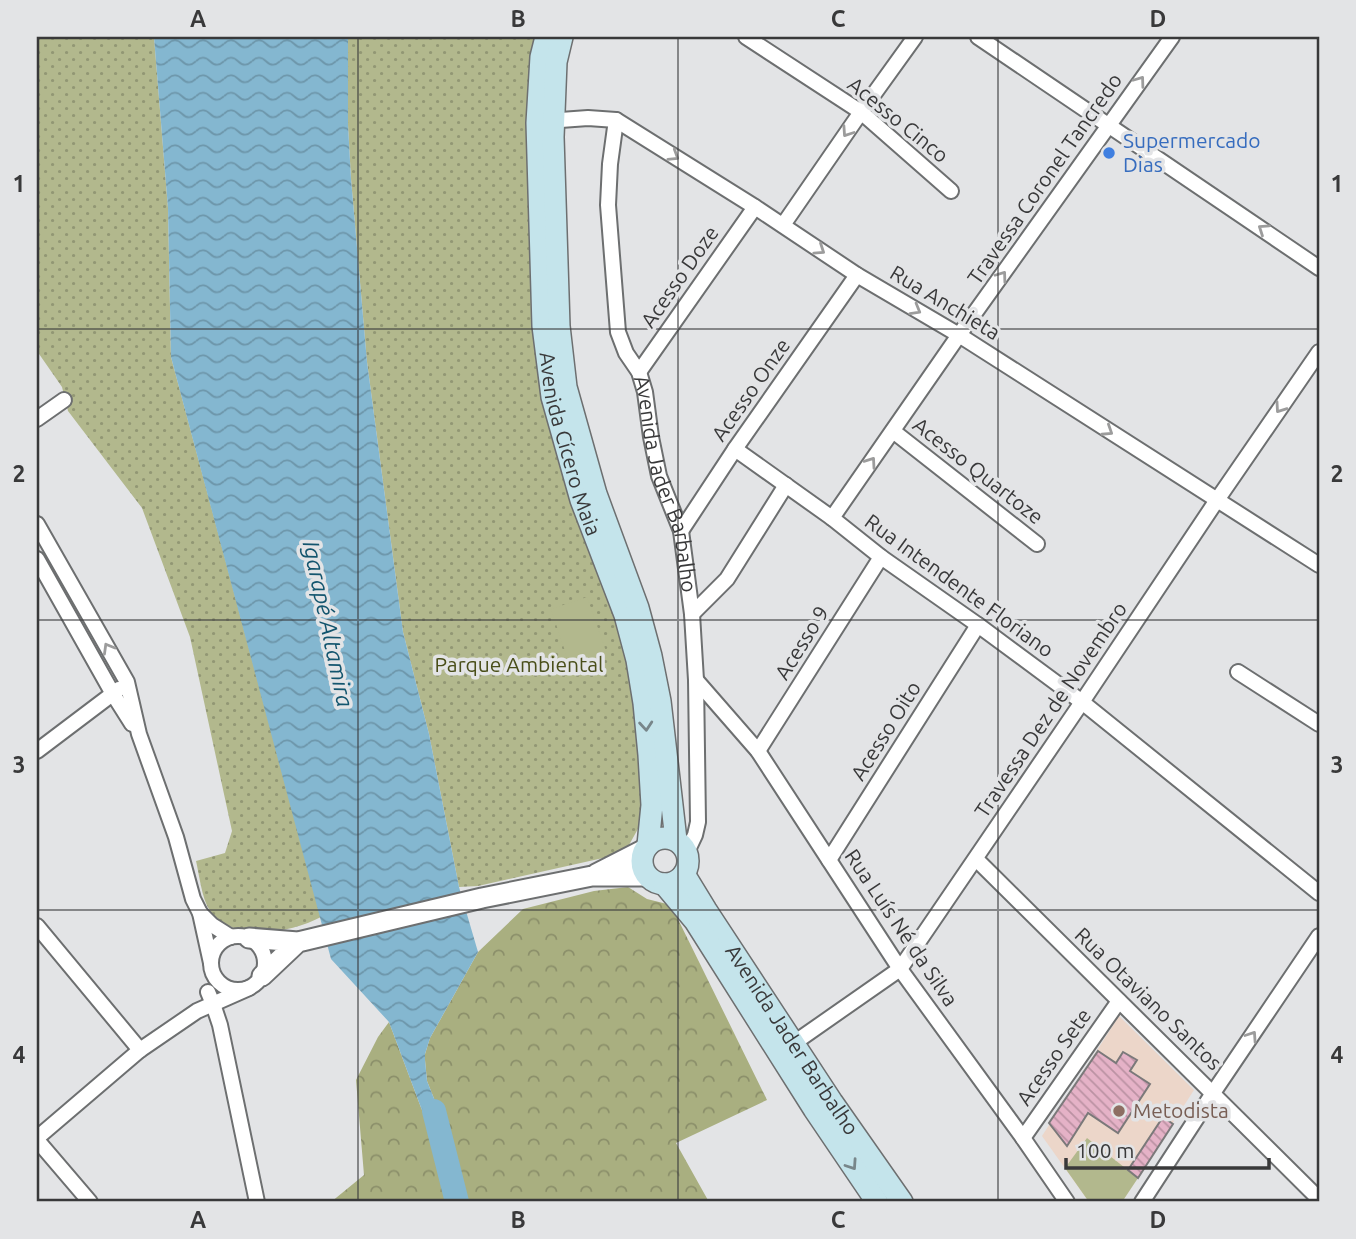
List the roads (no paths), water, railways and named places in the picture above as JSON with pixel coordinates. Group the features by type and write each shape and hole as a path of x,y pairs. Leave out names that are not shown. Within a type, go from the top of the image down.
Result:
{"main road":[{"name":"Avenida Cícero Maia","path":"546,37 541,57 559,326 566,387 596,494 638,608 651,656 681,846"},
{"name":"Avenida Cícero Maia","path":"562,37 555,62 546,121 543,326 552,397 581,500 625,615 637,660 644,703 652,805 646,847"},
{"path":"669,838 681,846 687,867 679,880 672,883 655,880 641,864 646,847 654,840 669,838"},
{"name":"Avenida Jader Barbalho","path":"684,874 788,1050 814,1109 877,1202"},
{"name":"Avenida Jader Barbalho","path":"655,880 695,921 788,1050 832,1102 902,1202"}],"street":[{"name":"Acesso Cinco","path":"746,37 861,112 951,191"},
{"path":"783,225 915,37"},
{"path":"978,37 1319,268"},
{"name":"Travessa Coronel Tancredo","path":"832,518 1172,37"},
{"name":"Rua Anchieta","path":"546,121 588,118 616,120 1319,565"},
{"name":"Avenida Jader Barbalho","path":"616,120 608,205 618,332 626,353 639,372 645,392 659,476 681,531 692,614 698,822 695,835 681,846"},
{"name":"Acesso Doze","path":"639,372 755,206"},
{"name":"Acesso Onze","path":"681,531 857,275"},
{"name":"Travessa Dez de Novembro","path":"788,1050 900,969 1319,352"},
{"path":"37,419 64,400"},
{"name":"Acesso Quartoze","path":"893,432 1037,544"},
{"name":"Rua Intendente Floriano","path":"735,449 1082,702 1319,893"},
{"path":"692,614 727,579 786,485"},
{"path":"37,524 127,682 139,734 200,913 213,969 225,987 241,990 255,982 303,941"},
{"name":"Acesso 9","path":"758,751 881,557"},
{"path":"37,559 113,694 139,734"},
{"name":"Acesso Oito","path":"830,860 978,625"},
{"path":"1238,672 1319,724"},
{"name":"Rua Luís Né da Silva","path":"696,681 758,751 900,969 1067,1202"},
{"path":"37,751 127,682"},
{"path":"592,876 646,847"},
{"name":"Rua Otaviano Santos","path":"975,859 1319,1199"},
{"path":"257,1202 220,1026 211,998 212,954 223,940 240,937 303,941 482,898 592,876 655,880"},
{"path":"90,1202 37,1139 140,1050 197,1011 211,998 255,982 264,968 265,959 256,943 212,925 200,913"},
{"path":"37,926 140,1050"},
{"path":"1147,1200 1213,1093 1319,936"},
{"name":"Acesso Sete","path":"1023,1138 1119,1001"}],"water":[{"path":"154,37 348,37 351,179 367,362 403,632 429,734 459,887 478,952 430,1038 425,1054 427,1081 443,1121 441,1141 426,1121 389,1022 331,959 171,357 168,208"}],"waterway":[{"name":"Igarapé Altamira","path":"434,1111 457,1202"}],"place":[{"name":"Supermercado Dias","path":"1109,153"},
{"name":"Metodista","path":"1119,1111"}],"park label":[{"name":"Parque Ambiental","path":"519,665"}]}
